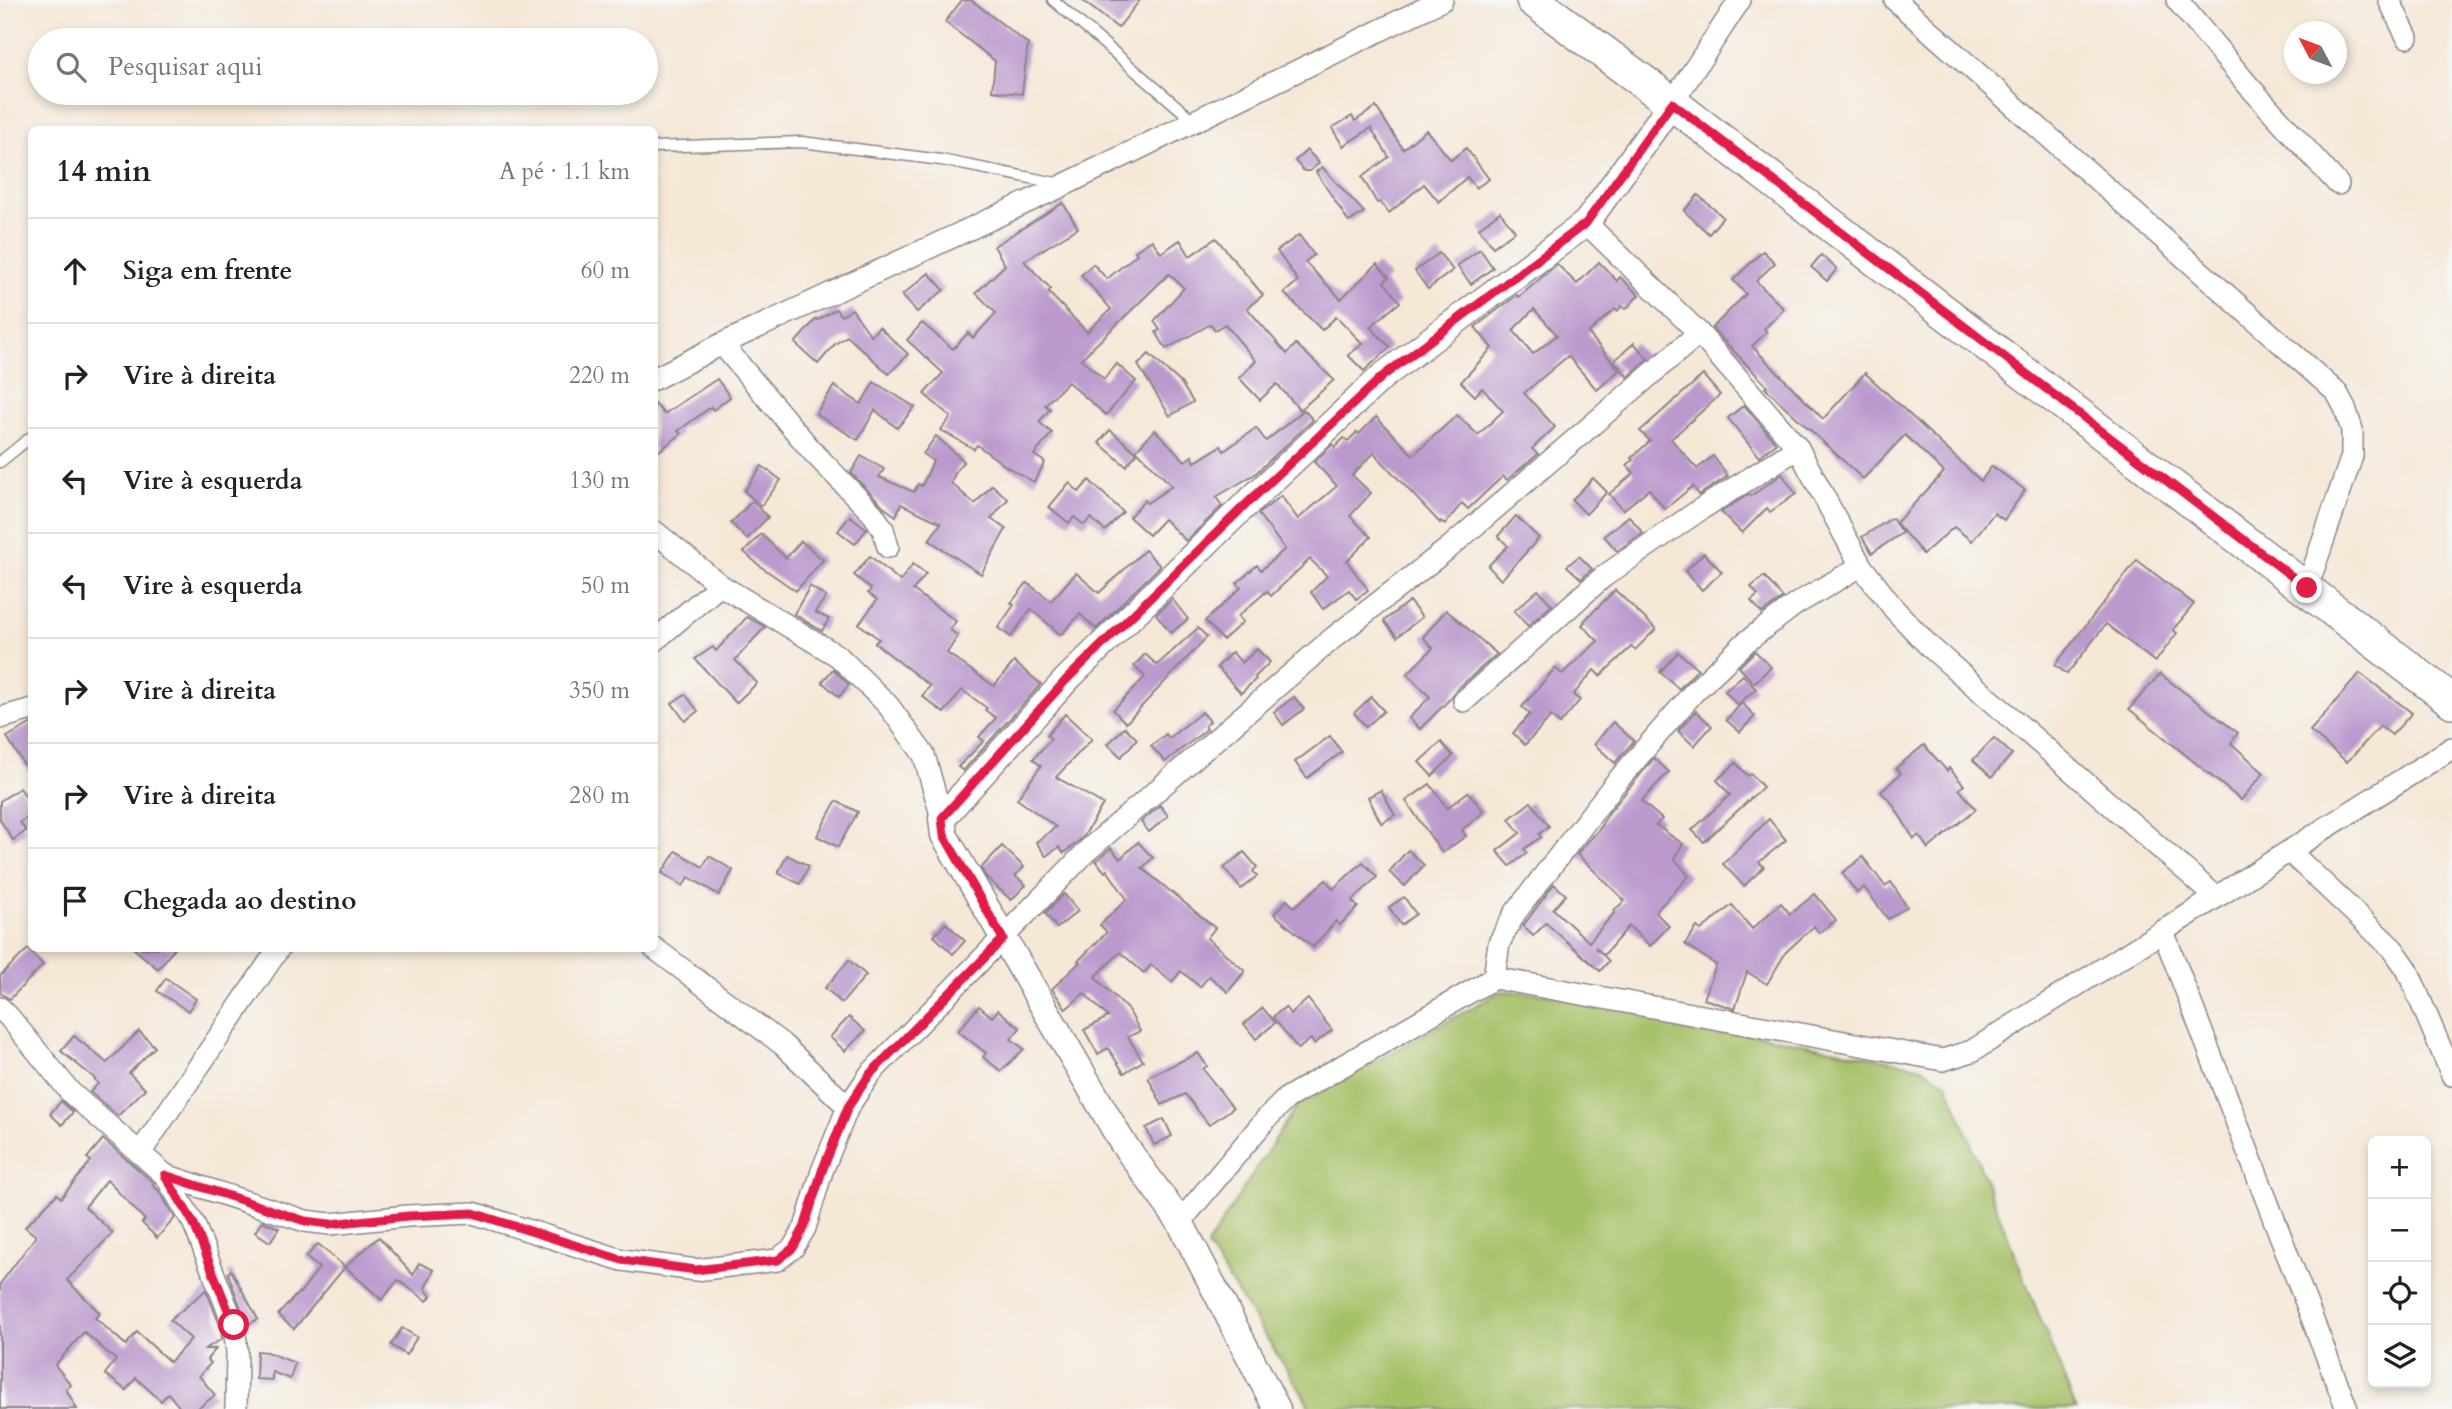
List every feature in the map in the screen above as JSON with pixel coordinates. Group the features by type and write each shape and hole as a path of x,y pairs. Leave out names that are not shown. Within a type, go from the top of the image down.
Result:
{"main road":[{"path":"1533,0 1672,103 2452,701"}],"street":[{"path":"658,377 722,344 1064,185 1442,0"},
{"path":"942,818 1067,679 1240,510 1383,376 1586,223 1672,103 1740,0"},
{"path":"1895,0 2337,393 2352,430 2352,456 2307,588"},
{"path":"2177,0 2247,84 2338,184"},
{"path":"2389,0 2407,37"},
{"path":"1586,223 1699,333 1798,448 1861,566 1895,610 1929,646 2216,897"},
{"path":"165,1175 305,1221 330,1224 473,1213 622,1260 696,1270 778,1260 793,1248 804,1228 822,1171 848,1107 870,1074 1088,850 1333,638 1450,547 1699,333"},
{"path":"722,344 812,451 873,514 883,529 888,547"},
{"path":"1464,701 1603,577 1701,509 1798,448"},
{"path":"658,534 720,585 838,656 888,705 924,755 942,818 944,835 1122,1142 1180,1222 1277,1409"},
{"path":"1494,978 1499,943 1514,913 1613,786 1694,692 1746,642 1796,604 1861,566"},
{"path":"658,638 720,585"},
{"path":"0,719 28,710"},
{"path":"1180,1222 1266,1119 1287,1098 1494,978 1942,1060 1972,1051 2452,748"},
{"path":"2290,852 2393,949 2407,969 2452,1075"},
{"path":"2163,931 2347,1409"},
{"path":"658,951 782,1044 848,1107"},
{"path":"140,1153 276,952"},
{"path":"0,1009 71,1093 165,1175 194,1224 234,1325 237,1352 236,1409"}],"lane":[{"path":"1053,0 1194,121"},
{"path":"658,147 802,142 941,160 1064,185"},
{"path":"0,462 28,439"}],"green space":[{"path":"1502,991 1549,994 1919,1066 1947,1083 2076,1409 1310,1409 1207,1246 1297,1105"}],"building":[{"path":"962,0 971,0 1028,44 1022,94 992,91 995,61 945,22"},
{"path":"1082,0 1140,0 1118,28"},
{"path":"1376,107 1403,149 1426,130 1451,160 1466,148 1489,179 1476,188 1467,177 1439,202 1424,184 1389,213 1380,202 1377,203 1362,177 1389,157 1371,128 1343,146 1332,128 1352,116 1355,121"},
{"path":"1307,150 1319,163 1310,171 1304,171 1295,161"},
{"path":"1322,167 1364,212 1349,222 1316,172"},
{"path":"1698,195 1723,217 1709,234 1684,211"},
{"path":"1063,203 1078,228 1024,261 1051,289 1048,292 1087,332 1111,309 1081,275 1093,264 1107,279 1137,254 1135,251 1152,240 1161,253 1180,240 1190,256 1216,238 1263,295 1247,308 1287,354 1296,344 1334,380 1300,410 1277,384 1260,400 1239,378 1256,361 1225,324 1215,330 1211,324 1166,349 1156,332 1160,330 1154,321 1184,288 1169,274 1081,359 1104,379 1117,364 1136,381 1106,415 1068,382 1045,405 1050,409 1039,422 1052,433 1034,455 1045,462 1034,482 1007,467 977,445 974,449 941,430 951,417 924,394 943,373 907,340 922,323 953,349 968,333 973,338 996,313 976,293 1005,265 994,246"},
{"path":"1500,212 1515,231 1493,247 1479,228"},
{"path":"1299,235 1314,255 1305,262 1341,299 1377,264 1389,277 1384,282 1400,302 1370,327 1390,347 1364,371 1348,355 1363,344 1338,318 1322,330 1284,293 1298,281 1277,251"},
{"path":"1480,249 1493,268 1471,284 1457,266"},
{"path":"1763,251 1775,263 1756,281 1784,309 1764,329 1767,332 1752,346 1823,419 1865,373 1981,481 1992,466 2025,490 2004,520 1994,513 1972,541 1954,527 1923,554 1896,523 1944,472 1905,435 1863,479 1765,388 1767,386 1712,328 1746,294 1733,280"},
{"path":"1439,253 1453,270 1428,289 1415,271"},
{"path":"1821,255 1837,269 1827,281 1811,267"},
{"path":"1599,262 1617,281 1620,277 1639,295 1626,309 1622,306 1617,311 1615,309 1588,333 1619,370 1597,390 1568,356 1524,393 1555,427 1532,449 1538,454 1507,480 1503,476 1468,509 1462,503 1445,524 1441,521 1440,523 1374,453 1352,475 1371,493 1350,516 1371,537 1347,561 1368,590 1356,599 1349,590 1323,609 1311,592 1327,576 1310,559 1271,596 1267,591 1238,616 1243,622 1223,640 1205,621 1241,588 1237,583 1257,565 1261,570 1285,549 1258,514 1281,496 1298,519 1337,486 1314,462 1333,444 1335,447 1344,438 1348,441 1357,432 1359,434 1376,417 1413,455 1457,415 1478,435 1503,411 1482,388 1475,396 1461,382 1492,348 1475,327 1517,295 1519,297 1557,264 1577,284","holes":["1534,309 1557,335 1533,354 1513,330"]},
{"path":"929,273 944,290 917,312 902,295"},
{"path":"836,309 841,316 852,309 871,336 879,327 908,354 889,374 847,336 835,344 818,364 795,343 816,319"},
{"path":"1634,343 1648,359 1628,377 1614,361"},
{"path":"1149,354 1181,383 1193,402 1170,416 1138,365"},
{"path":"1703,375 1720,395 1671,439 1697,469 1713,456 1728,476 1699,495 1693,486 1665,509 1649,489 1623,510 1609,494 1634,473 1627,465 1650,441 1640,431"},
{"path":"717,379 730,397 678,431 681,434 658,452 658,407 664,414"},
{"path":"874,382 915,407 897,428 875,410 858,440 816,414 834,386 861,404"},
{"path":"1744,405 1776,443 1759,457 1728,418"},
{"path":"1304,410 1313,420 1255,474 1216,497 1222,506 1186,541 1164,519 1149,535 1129,517 1145,500 1147,503 1172,486 1136,450 1155,430 1185,461 1192,456 1195,462 1221,446 1224,451 1256,428 1266,441"},
{"path":"1110,430 1137,453 1126,466 1099,443"},
{"path":"936,436 964,461 951,483 975,504 992,485 1008,499 991,519 1006,529 981,574 929,540 941,523 901,504 896,516 851,473 861,456 884,469 879,477 914,492 918,484 922,486 933,461 923,454"},
{"path":"762,466 781,480 761,506 744,491"},
{"path":"1782,474 1796,494 1770,512 1767,508 1742,533 1721,512 1749,494 1751,496"},
{"path":"1593,478 1607,492 1586,514 1572,500"},
{"path":"1089,480 1123,512 1105,531 1091,518 1084,525 1074,517 1069,523 1049,507 1069,483 1079,492"},
{"path":"752,501 768,517 747,539 731,523"},
{"path":"850,516 867,529 855,544 838,531"},
{"path":"1516,516 1539,538 1501,580 1488,566 1508,546 1498,536"},
{"path":"1629,516 1643,533 1617,551 1604,536"},
{"path":"1892,518 1902,533 1872,553 1862,537"},
{"path":"761,534 786,558 801,541 823,560 796,591 744,552"},
{"path":"1145,550 1160,566 1096,629 1080,614 1061,635 1031,609 1011,637 998,628 1014,605 1011,603 1027,583 1051,601 1076,573 1099,593"},
{"path":"1704,553 1722,572 1702,590 1685,571"},
{"path":"870,556 900,581 913,564 926,574 913,590 956,621 950,630 958,636 947,653 994,686 1014,662 1041,684 963,771 958,767 984,741 979,737 996,718 962,690 944,713 922,696 930,686 875,643 879,639 859,624 877,600 868,593 871,589 854,575"},
{"path":"1579,556 1592,569 1581,579 1567,566"},
{"path":"2137,560 2194,604 2173,630 2177,633 2155,662 2106,624 2067,674 2055,665"},
{"path":"1764,576 1783,598 1762,613 1751,601 1758,595 1751,587"},
{"path":"810,586 826,597 815,612 829,619 822,631 794,614"},
{"path":"1538,590 1552,605 1528,626 1514,611"},
{"path":"1615,590 1656,629 1635,650 1631,647 1600,676 1594,670 1573,695 1580,700 1560,724 1551,716 1525,745 1513,733 1530,714 1522,707 1555,668 1562,674 1598,641 1582,625"},
{"path":"1172,599 1188,619 1171,633 1156,614"},
{"path":"1409,601 1422,617 1397,637 1384,621"},
{"path":"1446,610 1497,654 1455,691 1420,729 1409,718 1430,697 1407,674 1433,648 1423,637"},
{"path":"747,617 765,627 735,660 757,683 736,703 695,659 713,647 716,651"},
{"path":"1198,628 1207,637 1126,723 1113,710 1145,677 1134,666 1145,654 1157,665"},
{"path":"1257,649 1270,662 1241,693 1217,667 1232,652 1242,663"},
{"path":"1755,651 1771,667 1754,683 1739,667"},
{"path":"1678,652 1698,669 1679,689 1660,672"},
{"path":"833,669 849,685 839,697 822,682"},
{"path":"2360,673 2412,713 2392,735 2380,726 2347,762 2310,731"},
{"path":"2160,674 2238,733 2231,743 2264,773 2241,800 2129,709"},
{"path":"1743,675 1756,689 1737,705 1725,691"},
{"path":"685,694 698,711 685,721 672,703"},
{"path":"1294,697 1304,709 1283,725 1274,712"},
{"path":"1371,697 1384,711 1366,727 1354,713"},
{"path":"1742,703 1755,716 1740,732 1726,720"},
{"path":"1696,711 1712,726 1694,746 1678,731"},
{"path":"1202,712 1210,721 1205,726 1207,729 1165,762 1151,746 1166,734 1169,738"},
{"path":"1065,714 1092,739 1056,777 1103,804 1084,836 1064,853 1059,847 1046,856 1036,842 1056,827 1017,799 1041,766 1033,759 1051,739 1047,735"},
{"path":"1613,722 1634,741 1615,763 1594,744"},
{"path":"28,725 28,771 7,737"},
{"path":"1125,727 1137,739 1121,757 1108,744"},
{"path":"1330,736 1342,752 1307,778 1295,762"},
{"path":"1994,738 2012,754 1992,777 1973,760"},
{"path":"1441,742 1453,756 1432,776 1419,762"},
{"path":"1924,745 1947,771 1949,768 1964,785 1959,789 1976,809 1928,849 1919,835 1914,839 1892,803 1881,792 1901,773 1896,768"},
{"path":"1654,758 1669,772 1641,801 1662,819 1656,825 1683,844 1674,858 1689,876 1655,912 1669,926 1650,946 1629,926 1604,955 1595,947 1609,961 1600,971 1546,923 1533,936 1523,926 1554,884 1566,895 1553,909 1589,942 1614,910 1625,901 1577,854"},
{"path":"1736,763 1763,787 1704,842 1692,830 1730,795 1717,780"},
{"path":"1430,784 1447,808 1468,792 1484,812 1462,830 1466,836 1442,853 1406,801"},
{"path":"20,788 28,800 28,817 20,822 26,831 13,840 0,820 0,801"},
{"path":"1381,790 1395,815 1381,823 1368,797"},
{"path":"836,801 858,812 838,847 817,836"},
{"path":"1531,802 1549,826 1539,834 1541,837 1524,849 1527,853 1510,866 1497,851 1520,833 1509,819"},
{"path":"1160,805 1168,816 1149,832 1141,822"},
{"path":"1769,819 1786,840 1759,862 1764,867 1744,886 1723,864"},
{"path":"1138,842 1153,858 1142,868 1215,928 1207,938 1245,971 1228,992 1209,976 1200,987 1181,971 1172,982 1151,965 1144,973 1120,952 1095,977 1129,1011 1140,1031 1128,1037 1143,1061 1124,1073 1108,1048 1098,1054 1084,1030 1108,1017 1084,993 1066,1009 1052,989 1107,932 1100,925 1127,899 1107,870 1105,872 1096,861 1111,848 1120,859"},
{"path":"1002,846 1024,867 1015,876 1026,885 1011,900 986,877 981,868"},
{"path":"1408,850 1424,865 1405,886 1389,872"},
{"path":"676,851 703,867 709,856 733,870 719,895 689,877 683,886 662,873"},
{"path":"1244,852 1257,867 1253,871 1257,876 1241,889 1224,868"},
{"path":"787,855 809,866 800,884 778,873"},
{"path":"1863,857 1885,886 1891,882 1907,907 1888,919 1864,887 1857,893 1842,873"},
{"path":"1363,862 1377,877 1352,901 1358,907 1340,925 1336,921 1313,947 1274,914 1287,900 1294,907 1326,880 1333,889"},
{"path":"1064,894 1078,911 1057,928 1045,913"},
{"path":"1815,894 1836,920 1819,933 1814,926 1786,952 1767,984 1747,972 1735,1009 1704,999 1716,965 1685,944 1697,927 1701,930 1732,905 1752,929 1781,903 1790,914"},
{"path":"1404,897 1416,914 1401,925 1389,907"},
{"path":"946,923 965,941 953,954 934,936"},
{"path":"28,949 43,965 10,999 0,993 0,976"},
{"path":"138,952 172,952 158,969"},
{"path":"849,960 866,975 842,1003 825,988"},
{"path":"166,978 196,999 188,1011 157,991"},
{"path":"1308,999 1332,1030 1314,1044 1311,1039 1298,1049 1273,1017 1285,1007 1290,1014"},
{"path":"979,1006 992,1017 998,1010 1020,1028 1011,1039 1024,1049 1001,1071 983,1057 986,1053 958,1031"},
{"path":"1263,1008 1275,1023 1256,1039 1244,1024"},
{"path":"849,1017 865,1031 845,1051 830,1037"},
{"path":"139,1031 155,1047 129,1073 145,1089 118,1116 90,1092 98,1084 93,1077 61,1051 74,1036 107,1063"},
{"path":"1198,1053 1207,1066 1203,1069 1233,1108 1209,1125 1185,1094 1162,1105 1148,1077"},
{"path":"61,1101 73,1112 62,1125 50,1114"},
{"path":"1164,1119 1172,1136 1154,1145 1146,1128"},
{"path":"103,1139 154,1183 152,1185 159,1191 175,1218 157,1238 142,1223 145,1220 107,1180 85,1207 113,1233 67,1280 100,1313 95,1318 126,1345 137,1332 170,1362 191,1339 170,1320 206,1290 221,1328 222,1339 205,1349 216,1349 207,1359 211,1363 199,1376 215,1395 197,1409 181,1409 168,1393 161,1401 136,1378 126,1390 105,1374 116,1360 84,1332 55,1365 71,1385 66,1389 77,1409 0,1409 0,1284 36,1236 25,1227 57,1194 61,1198 91,1161 87,1158"},
{"path":"262,1221 279,1228 270,1242 255,1232"},
{"path":"379,1237 413,1275 419,1263 434,1270 425,1288 431,1296 427,1301 398,1280 382,1300 345,1267"},
{"path":"318,1244 345,1267 294,1329 278,1315 300,1293 319,1268 306,1257"},
{"path":"231,1270 258,1319 247,1325 228,1273"},
{"path":"402,1328 417,1337 406,1355 391,1345"},
{"path":"257,1351 295,1363 290,1379 272,1372 272,1380 256,1379"}],"route":[{"path":"234,1325 194,1224 165,1175 305,1221 330,1224 473,1213 622,1260 696,1270 778,1260 793,1248 804,1228 822,1171 848,1107 870,1074 1003,939 944,835 942,818 1067,679 1240,510 1383,376 1586,223 1672,103 2307,588"}]}
